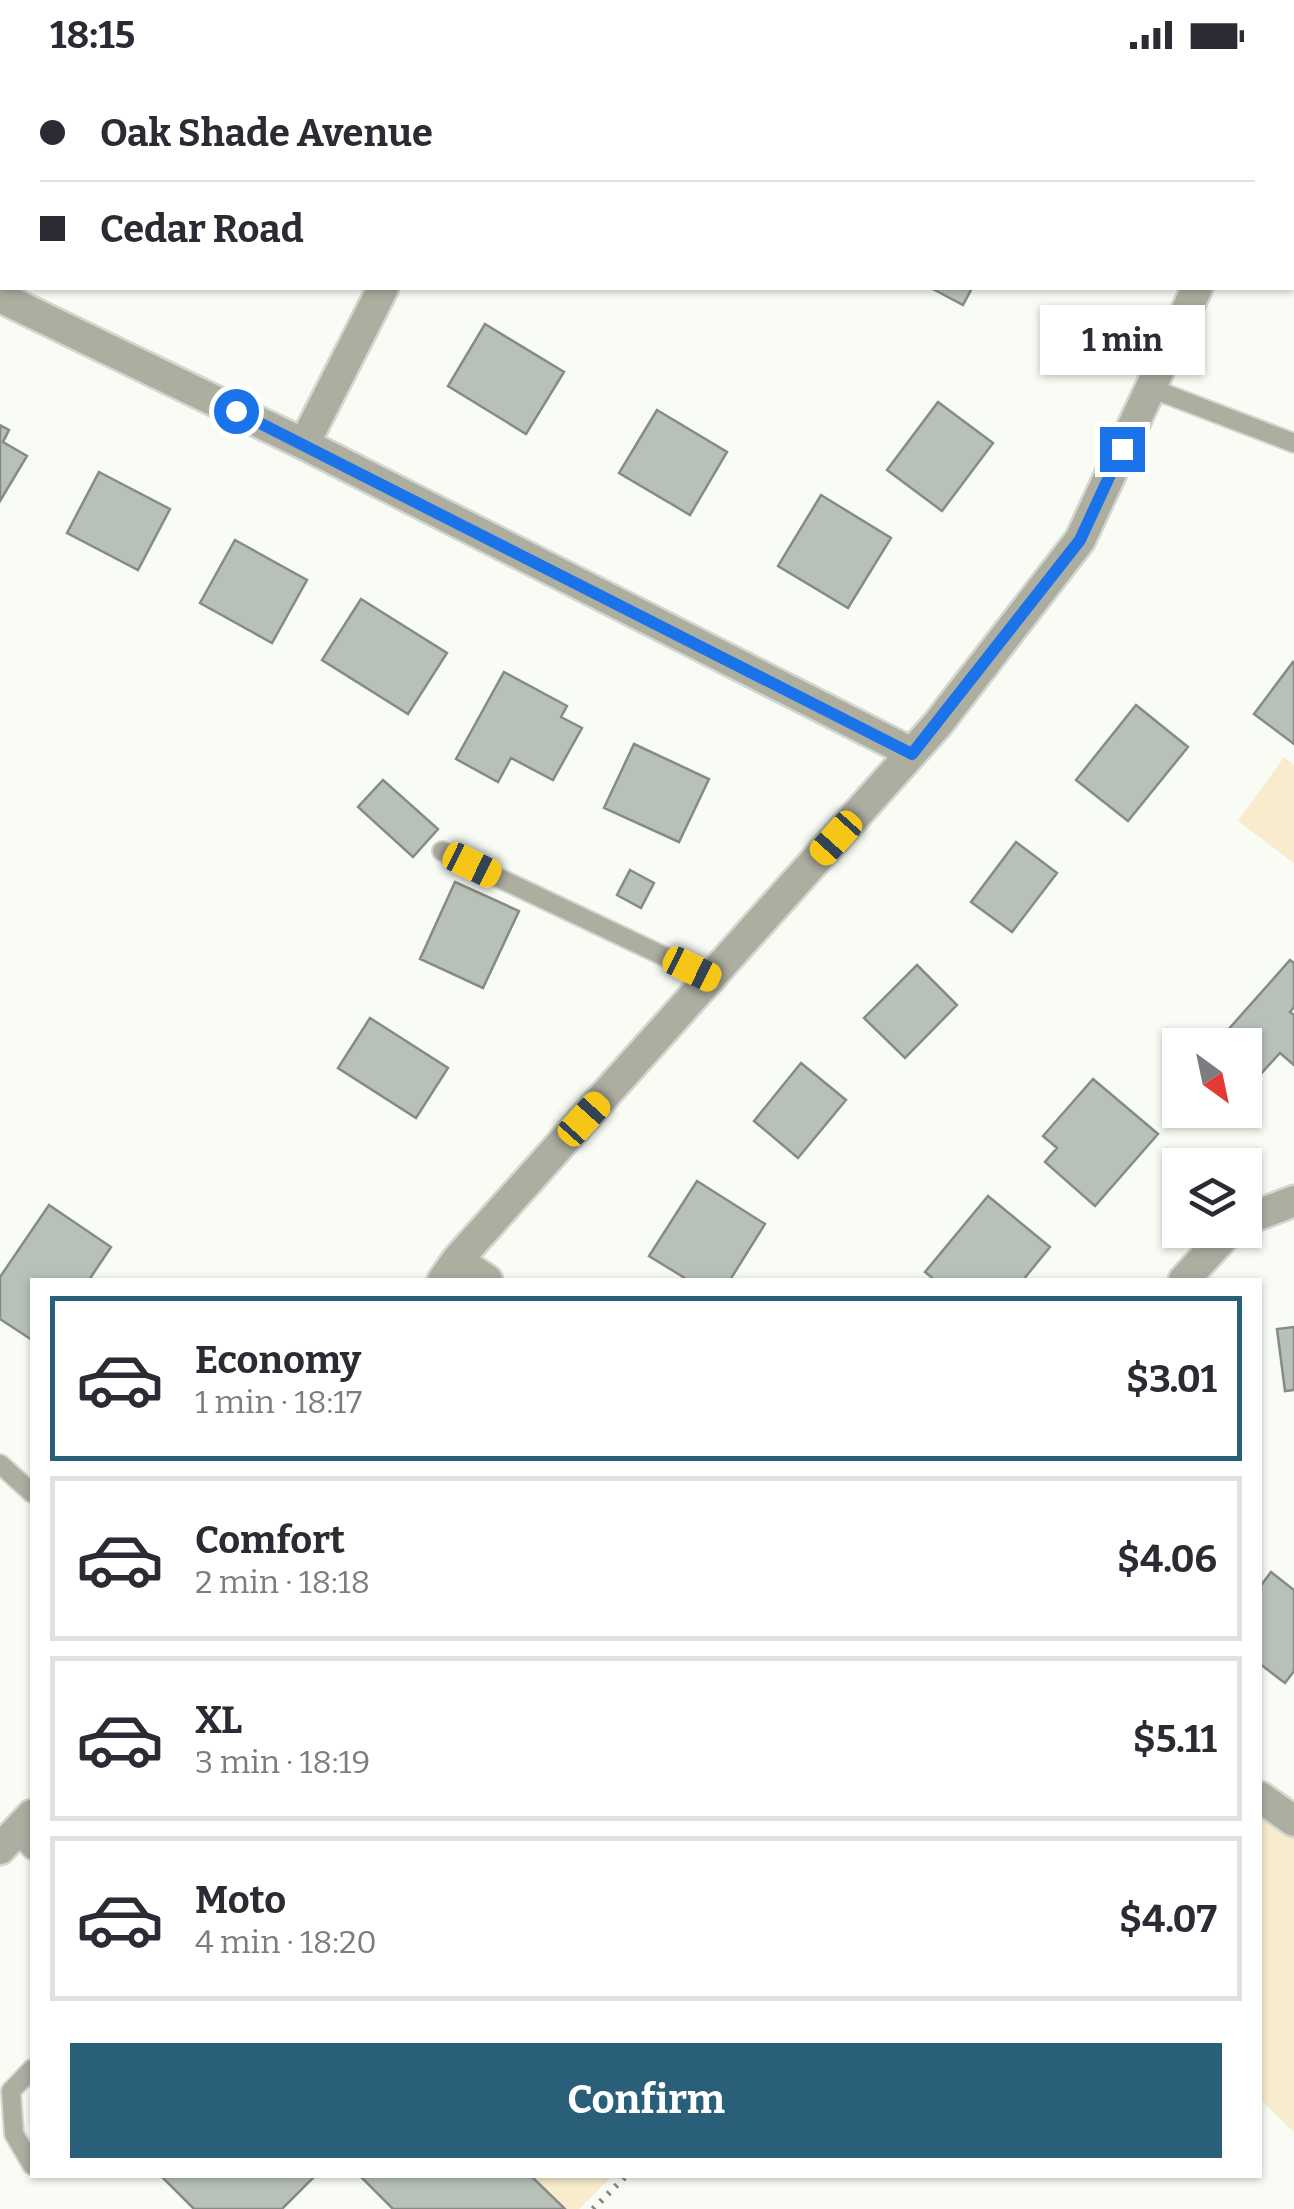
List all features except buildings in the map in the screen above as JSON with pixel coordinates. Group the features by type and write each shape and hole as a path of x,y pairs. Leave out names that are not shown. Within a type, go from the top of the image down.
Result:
{"street":[{"path":"304,444 382,290"},
{"path":"480,1278 450,1270 912,754 1080,540 1196,290"},
{"path":"0,297 304,444 912,754"},
{"path":"1262,1213 1294,1201"},
{"path":"1186,1278 1213,1248"},
{"path":"1262,1798 1294,1821"}],"lane":[{"path":"1150,388 1294,443"},
{"path":"442,851 710,978"},
{"path":"0,1464 30,1492"},
{"path":"30,2070 12,2092 14,2134 30,2161"}],"path":[{"path":"593,2209 625,2178"}],"shaded area":[{"path":"1284,757 1294,765 1294,863 1238,821"},
{"path":"1262,1798 1294,1821 1294,2132 1262,2101"},
{"path":"533,2178 610,2178 579,2209 565,2209"}],"route":[{"path":"236,411 912,754 1080,540 1122,449"}]}
